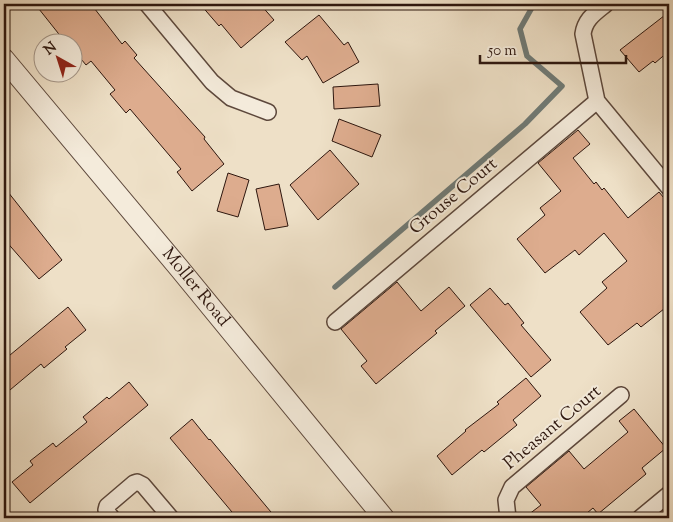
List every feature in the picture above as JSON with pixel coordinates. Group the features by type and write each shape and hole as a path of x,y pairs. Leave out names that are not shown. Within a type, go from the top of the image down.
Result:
{"street":[{"path":"147,4 212,82 231,98 268,112"},
{"path":"606,4 584,25 583,34 597,102 669,188"},
{"name":"Moller Road","path":"4,59 179,268 384,518"},
{"name":"Grouse Court","path":"334,322 597,102"},
{"name":"Pheasant Court","path":"508,518 506,500 512,487 621,395"},
{"path":"112,518 106,510 107,506 137,482 143,485 172,518"},
{"path":"640,518 669,494"}],"building":[{"path":"35,4 91,4 122,44 125,41 137,55 134,58 205,137 204,139 224,164 192,191 177,172 181,169 130,109 126,113 110,94 115,90 91,61 86,65 82,60 82,32 57,32"},
{"path":"200,4 260,4 274,20 241,48 221,24 219,26"},
{"path":"669,12 669,51 655,63 653,61 639,72 620,50"},
{"path":"319,15 344,45 348,42 359,62 323,83 307,56 302,60 285,42"},
{"path":"378,84 380,106 334,109 333,87"},
{"path":"339,119 381,135 372,157 332,141"},
{"path":"578,130 590,144 573,158 594,184 596,182 602,190 604,188 628,218 659,192 669,204 669,305 641,327 637,323 608,345 580,312 607,288 602,282 627,261 604,233 579,255 575,250 545,273 517,239 545,215 540,208 561,191 538,163"},
{"path":"330,150 359,184 318,220 290,185"},
{"path":"228,173 249,180 238,217 217,211"},
{"path":"279,184 288,226 265,230 256,189"},
{"path":"4,187 62,260 39,279 4,239"},
{"path":"397,282 421,311 449,287 465,306 435,331 437,333 376,384 361,366 367,361 341,329"},
{"path":"490,288 505,305 508,303 524,323 521,325 551,360 531,377 470,305"},
{"path":"68,307 86,330 44,368 41,364 4,395 4,360"},
{"path":"526,378 541,396 513,420 517,425 484,452 482,450 452,475 437,456 465,430 499,404 497,402"},
{"path":"129,382 148,405 30,503 12,482 33,465 30,461 53,443 56,447 87,422 83,417"},
{"path":"634,409 666,448 642,468 646,474 598,514 593,508 581,518 524,518 541,505 526,487 569,451 584,469 628,432 619,421"},
{"path":"192,419 276,518 237,518 170,438"}],"waterway":[{"path":"335,287 525,124 562,86 527,56 520,29 534,4"}]}
